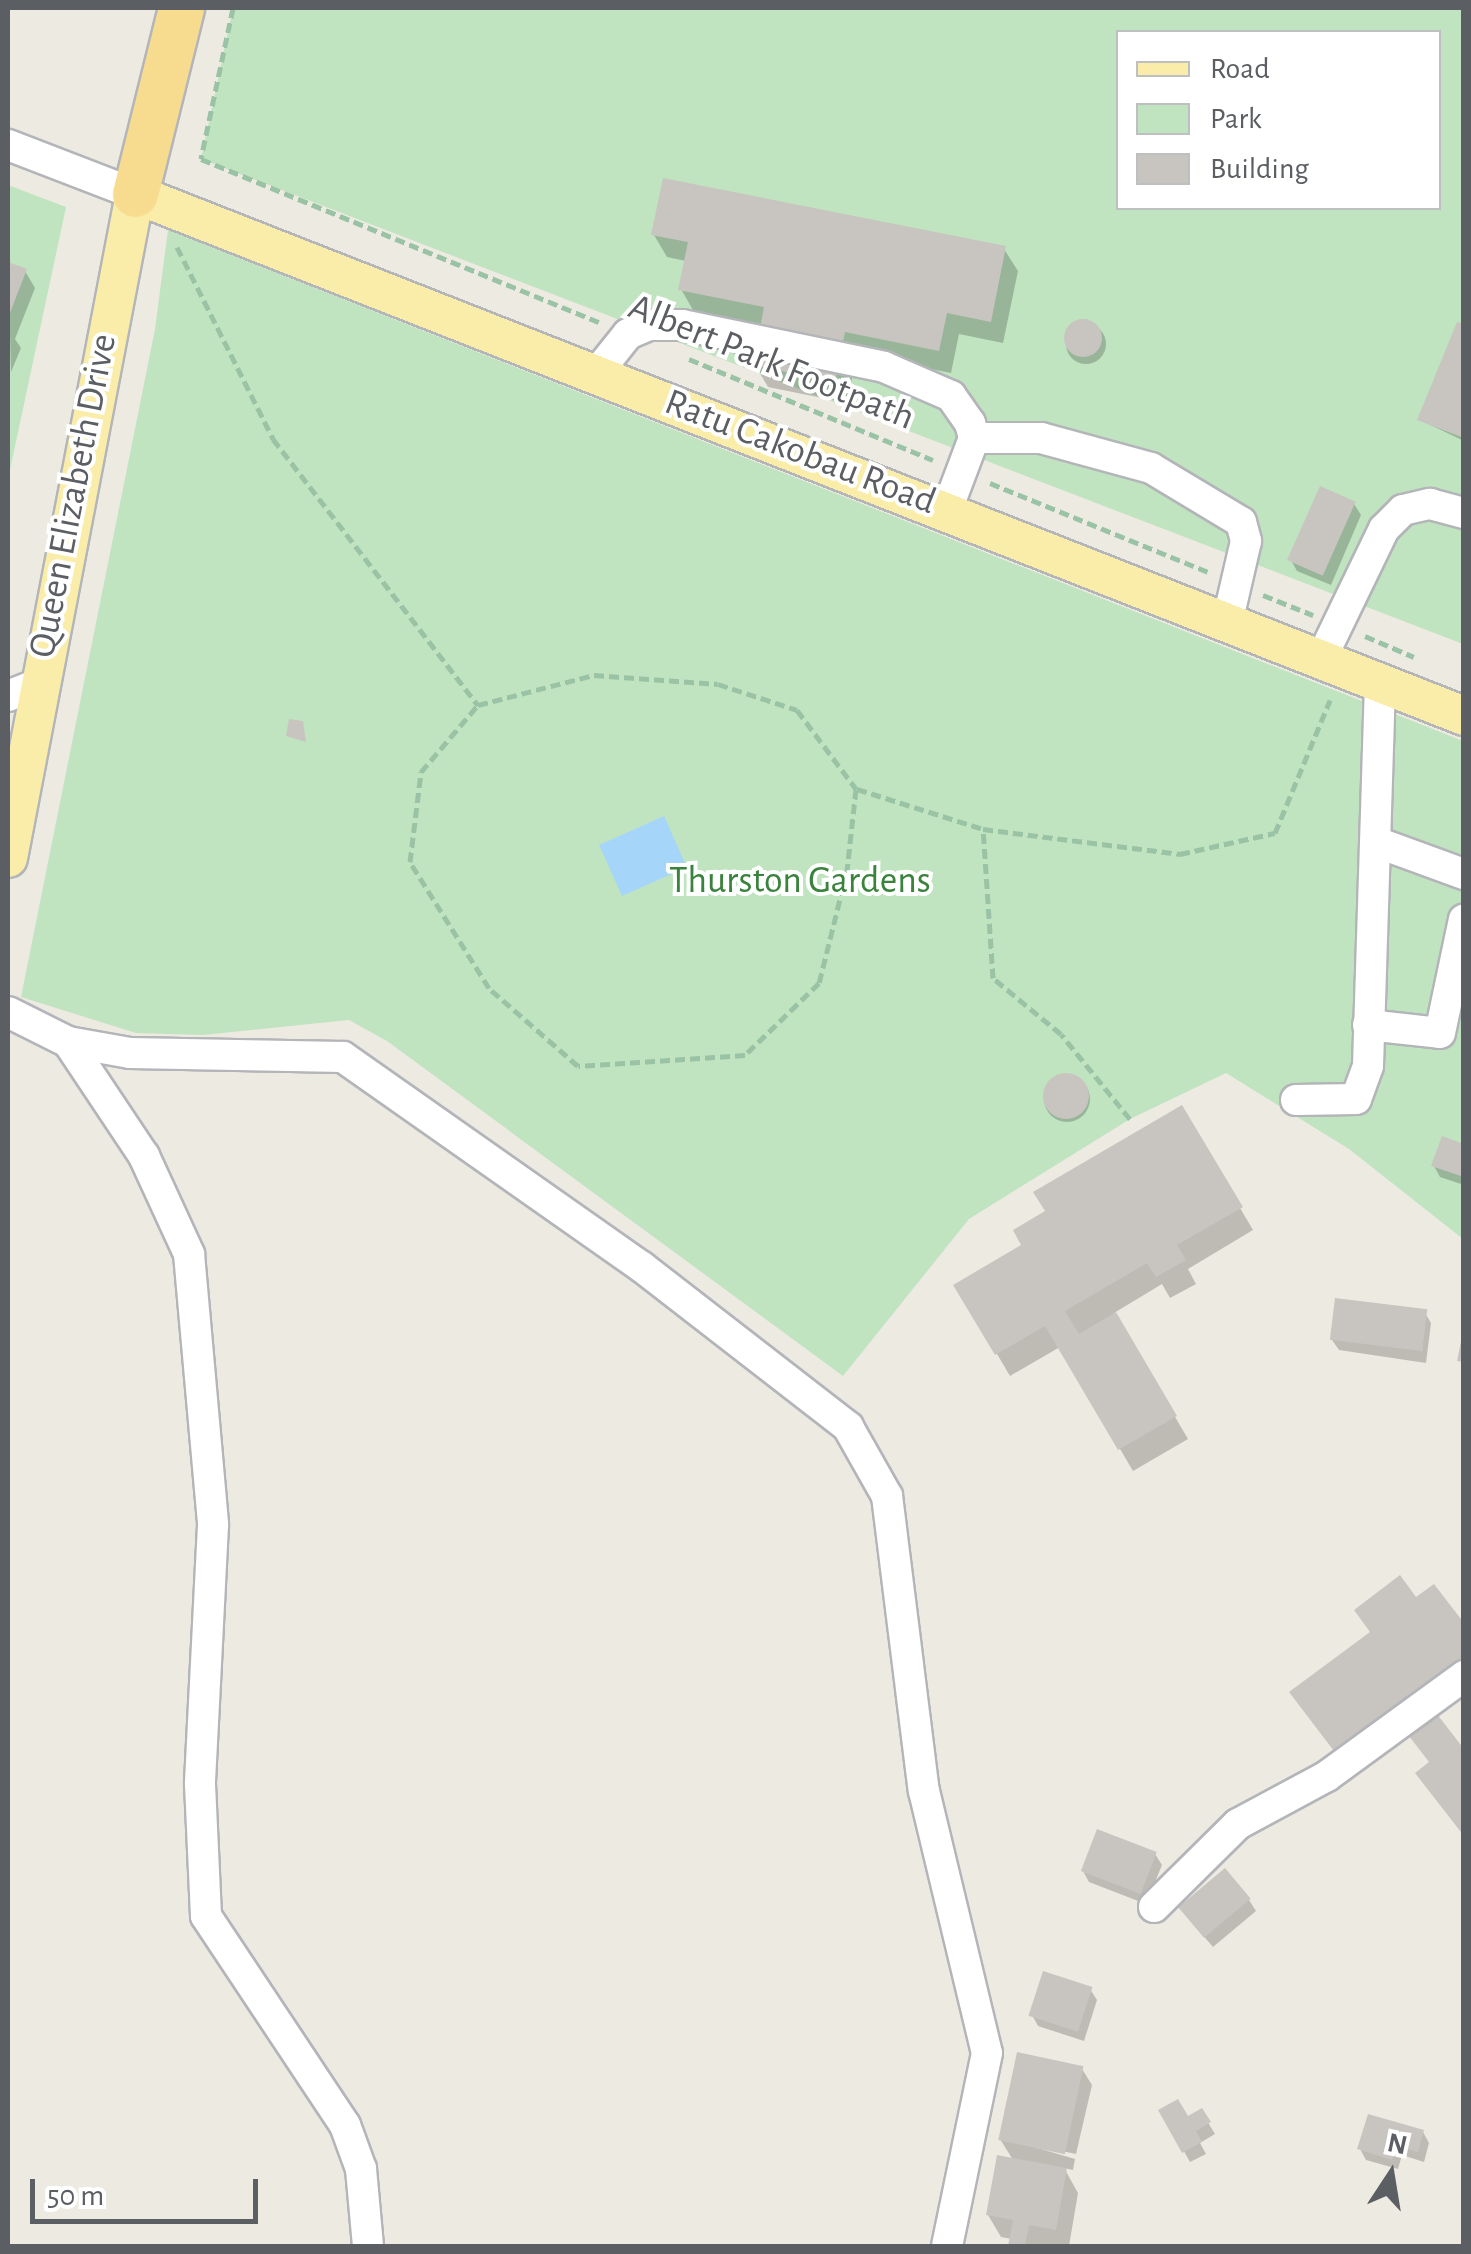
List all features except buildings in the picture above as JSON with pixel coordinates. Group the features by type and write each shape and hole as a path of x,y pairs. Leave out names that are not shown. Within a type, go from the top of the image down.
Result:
{"highway":[{"path":"135,194 181,8"}],"main road":[{"name":"Ratu Cakobau Road","path":"135,194 947,510 1233,602 1334,649 1380,680 1464,716"},
{"name":"Queen Elizabeth Drive","path":"8,858 22,690 135,194"}],"street":[{"path":"8,145 135,194"},
{"path":"596,374 628,334 649,325 682,324 884,368 951,396 974,438 947,510"},
{"path":"974,438 1041,438 1151,468 1208,500 1242,522 1246,541 1233,602"},
{"path":"1334,649 1384,529 1402,510 1430,504 1464,512"},
{"path":"1296,1100 1356,1099 1368,1066 1380,680"},
{"path":"1376,842 1464,874"},
{"path":"1368,1025 1440,1033 1464,919"},
{"path":"8,1012 68,1042 130,1053 343,1057 642,1268 848,1427 887,1496 924,1791 987,2053 947,2246"},
{"path":"68,1042 107,1095 144,1156 188,1254 213,1525 200,1784 206,1916 345,2125 361,2169 368,2246"},
{"path":"107,1095 130,1053"},
{"path":"1154,1906 1238,1824 1327,1776 1464,1676"}],"path":[{"name":"Albert Park Footpath","path":"234,8 201,159 628,334"},
{"path":"135,194 168,230 273,439 478,705"},
{"name":"Albert Park Footpath","path":"681,356 962,472 1334,649 1427,662"},
{"path":"856,789 847,871 819,983 745,1055 578,1066 489,988 410,862 421,772 478,705 594,675 718,684 797,710 856,789 982,829 1180,854 1276,833 1334,649"},
{"path":"982,829 993,978 1061,1034 1130,1119"}],"green space":[{"path":"233,8 1463,8 1463,644 201,159"},
{"path":"8,185 66,207 8,479"},
{"name":"Thurston Gardens","path":"168,230 1463,741 1463,1239 1349,1149 1226,1073 1130,1119 969,1219 843,1376 387,1041 349,1020 203,1035 136,1033 21,997 155,329"}],"water":[{"path":"664,816 687,867 622,896 599,845"}]}
